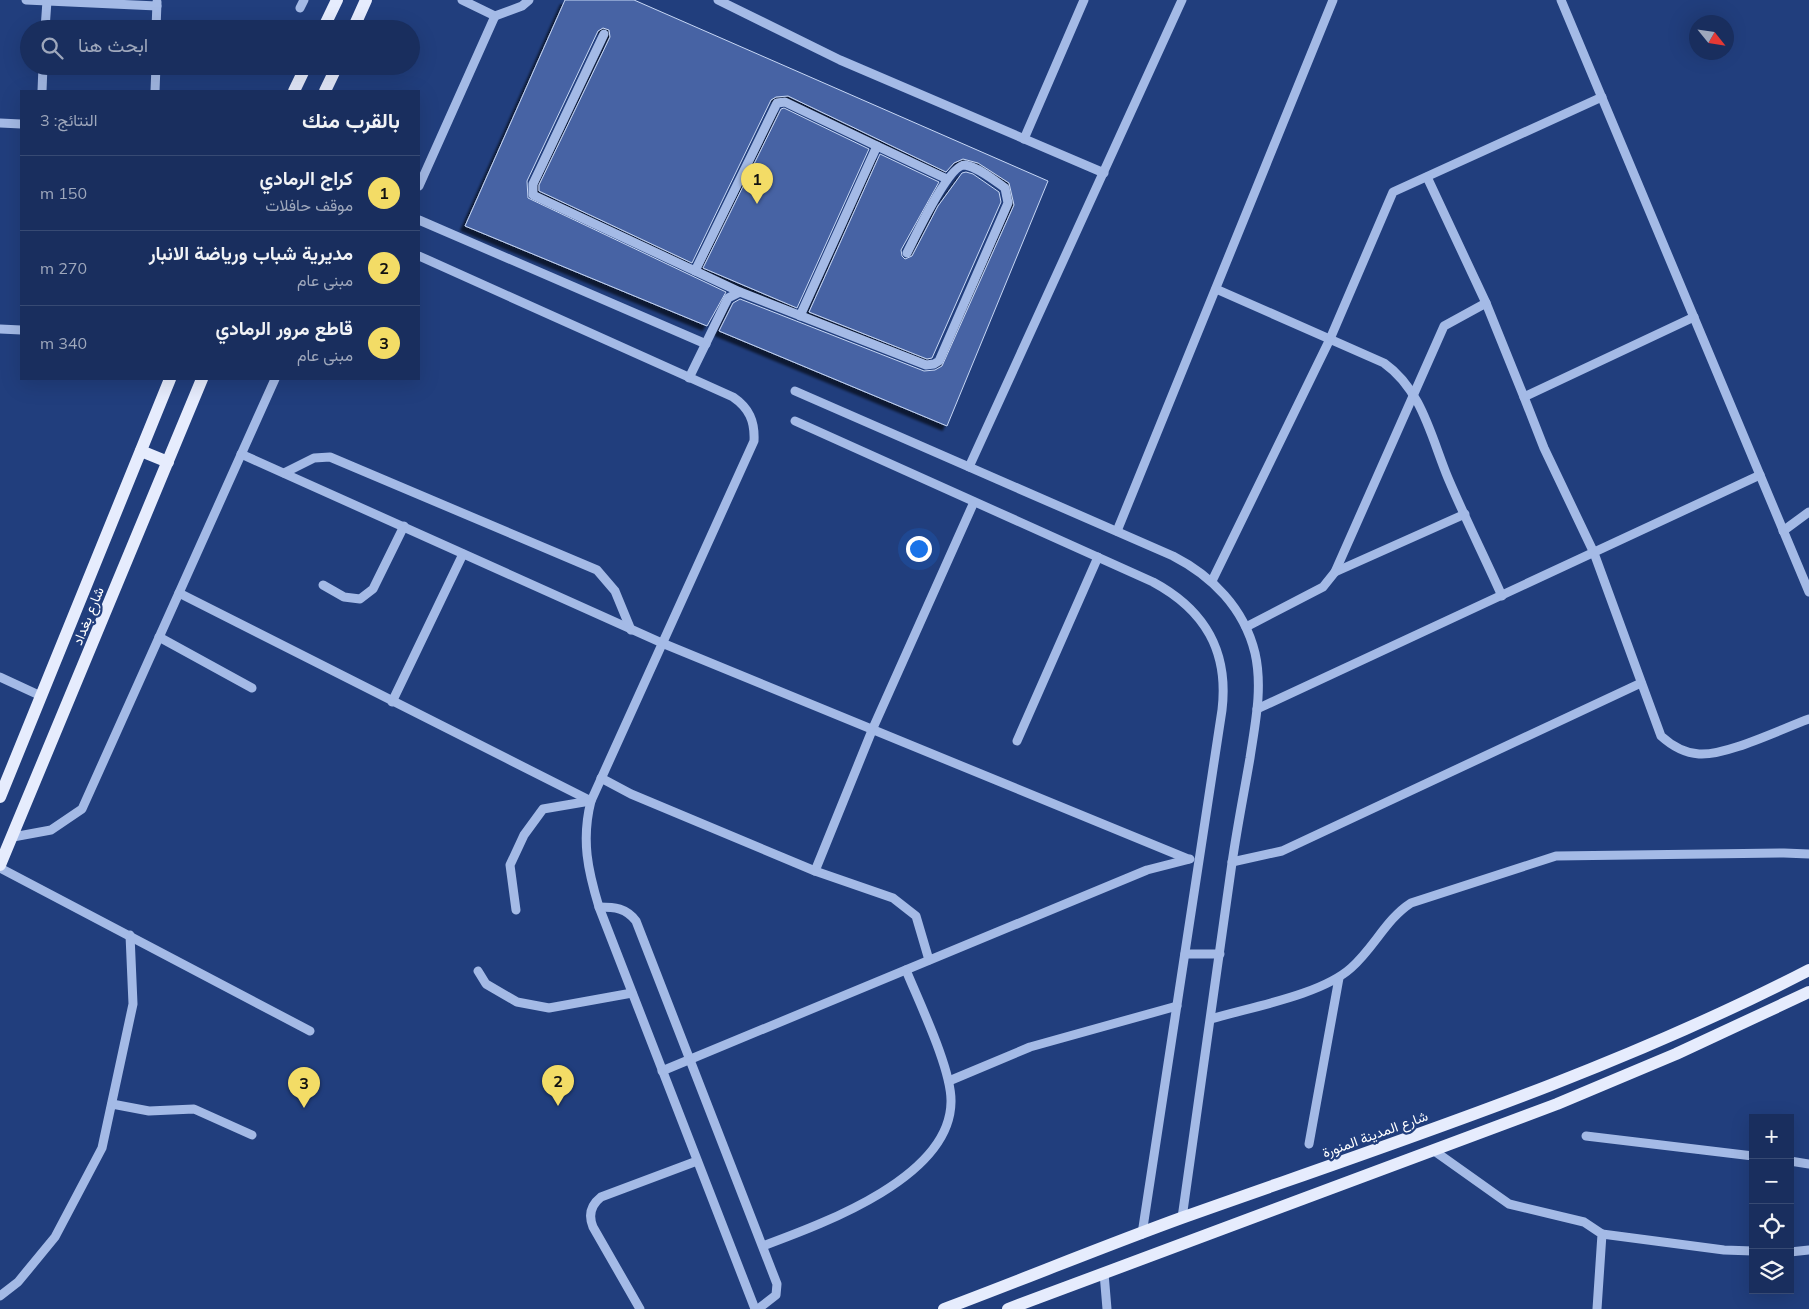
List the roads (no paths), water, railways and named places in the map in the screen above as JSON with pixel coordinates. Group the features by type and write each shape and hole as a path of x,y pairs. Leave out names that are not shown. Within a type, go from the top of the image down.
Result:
{"main road":[{"path":"328,20 337,0"},
{"path":"357,20 366,0"},
{"path":"294,90 302,75"},
{"path":"325,90 333,75"},
{"name":"شارع بغداد","path":"0,797 170,380"},
{"name":"شارع بغداد","path":"0,867 202,380"},
{"path":"142,451 168,462"},
{"name":"شارع المدينة المنورة","path":"944,1309 1182,1218 1502,1104 1652,1043 1767,992 1809,970"},
{"path":"1008,1309 1558,1104 1667,1058 1809,992"},
{"path":"1260,1191 1265,1213"}],"street":[{"path":"26,0 157,3 156,20"},
{"path":"462,0 495,16"},
{"path":"420,184 495,16 522,6 529,0"},
{"path":"718,0 840,60 1104,173"},
{"path":"1024,139 1084,0"},
{"path":"1117,531 1333,0"},
{"path":"46,20 47,1"},
{"path":"969,467 1104,173 1180,1"},
{"path":"1562,1 1809,592"},
{"path":"604,34 533,184 531,191 540,199 740,292 926,365 939,361 1008,203 1005,188 981,172 965,165 960,166 947,179 907,254"},
{"path":"42,90 43,75"},
{"path":"155,90 156,75"},
{"path":"1212,580 1330,339 1393,192 1602,97"},
{"path":"695,271 777,103 784,102 947,179"},
{"path":"0,123 20,124"},
{"path":"800,316 877,146"},
{"path":"1427,177 1486,303 1544,448 1594,553 1661,736 1669,743 1688,752 1704,754 1720,752 1809,718"},
{"path":"420,220 706,344"},
{"path":"420,256 741,402 751,416 754,441 591,801 586,818 586,858 599,907 756,1309 774,1299 778,1288 690,1059 636,921 626,911 619,908 599,907"},
{"path":"1216,289 1384,363 1400,374 1420,404 1465,514 1502,596"},
{"path":"689,378 728,298 740,292"},
{"path":"1246,626 1323,587 1335,572 1444,326 1486,303"},
{"path":"1524,397 1694,317"},
{"path":"0,329 20,330"},
{"path":"13,837 51,830 82,809 275,380"},
{"path":"796,391 1193,566 1212,580 1231,602 1246,626 1255,653 1258,672 1257,709 1232,862 1182,1218"},
{"path":"795,420 1153,582 1185,602 1206,627 1214,641 1222,663 1225,687 1142,1234"},
{"path":"241,454 631,630 1188,859"},
{"path":"284,474 314,458 330,456 597,570 615,591 631,630"},
{"path":"1257,709 1760,475"},
{"path":"815,871 873,728 974,502"},
{"path":"1783,531 1809,512"},
{"path":"1335,572 1465,514"},
{"path":"323,585 344,597 360,599 374,589 404,526"},
{"path":"392,702 463,554"},
{"path":"1017,741 1098,557"},
{"path":"179,593 591,801"},
{"path":"159,637 252,688"},
{"path":"0,677 41,696"},
{"path":"1232,862 1282,851 1641,683"},
{"path":"601,778 631,794 815,871 893,898 916,916 929,960"},
{"path":"516,910 510,865 524,835 543,809 591,801"},
{"path":"1211,1019 1322,986 1339,978 1353,966 1398,912 1411,903 1556,856 1809,854"},
{"path":"662,1070 1147,870 1200,857"},
{"path":"0,867 310,1031"},
{"path":"0,1296 18,1282 55,1237 102,1148 133,1004 130,935"},
{"path":"1185,954 1220,954"},
{"path":"763,1246 822,1224 851,1210 927,1159 940,1142 948,1123 951,1102 949,1081 906,970"},
{"path":"478,972 486,984 517,1002 549,1008 632,993"},
{"path":"1309,1144 1339,978"},
{"path":"949,1081 1030,1047 1177,1006"},
{"path":"112,1104 149,1111 194,1109 252,1135"},
{"path":"1586,1136 1749,1156"},
{"path":"1433,1150 1509,1204 1584,1222 1602,1234 1724,1250 1749,1251"},
{"path":"640,1309 593,1227 590,1217 592,1206 601,1197 697,1162"},
{"path":"1794,1162 1809,1164"},
{"path":"1597,1309 1602,1234"},
{"path":"1794,1252 1809,1250"},
{"path":"1104,1273 1107,1309"}],"place":[{"name":"كراج الرمادي","path":"757,204"},
{"name":"مديرية شباب ورياضة الانبار","path":"558,1106"},
{"name":"قاطع مرور الرمادي","path":"304,1108"}]}
